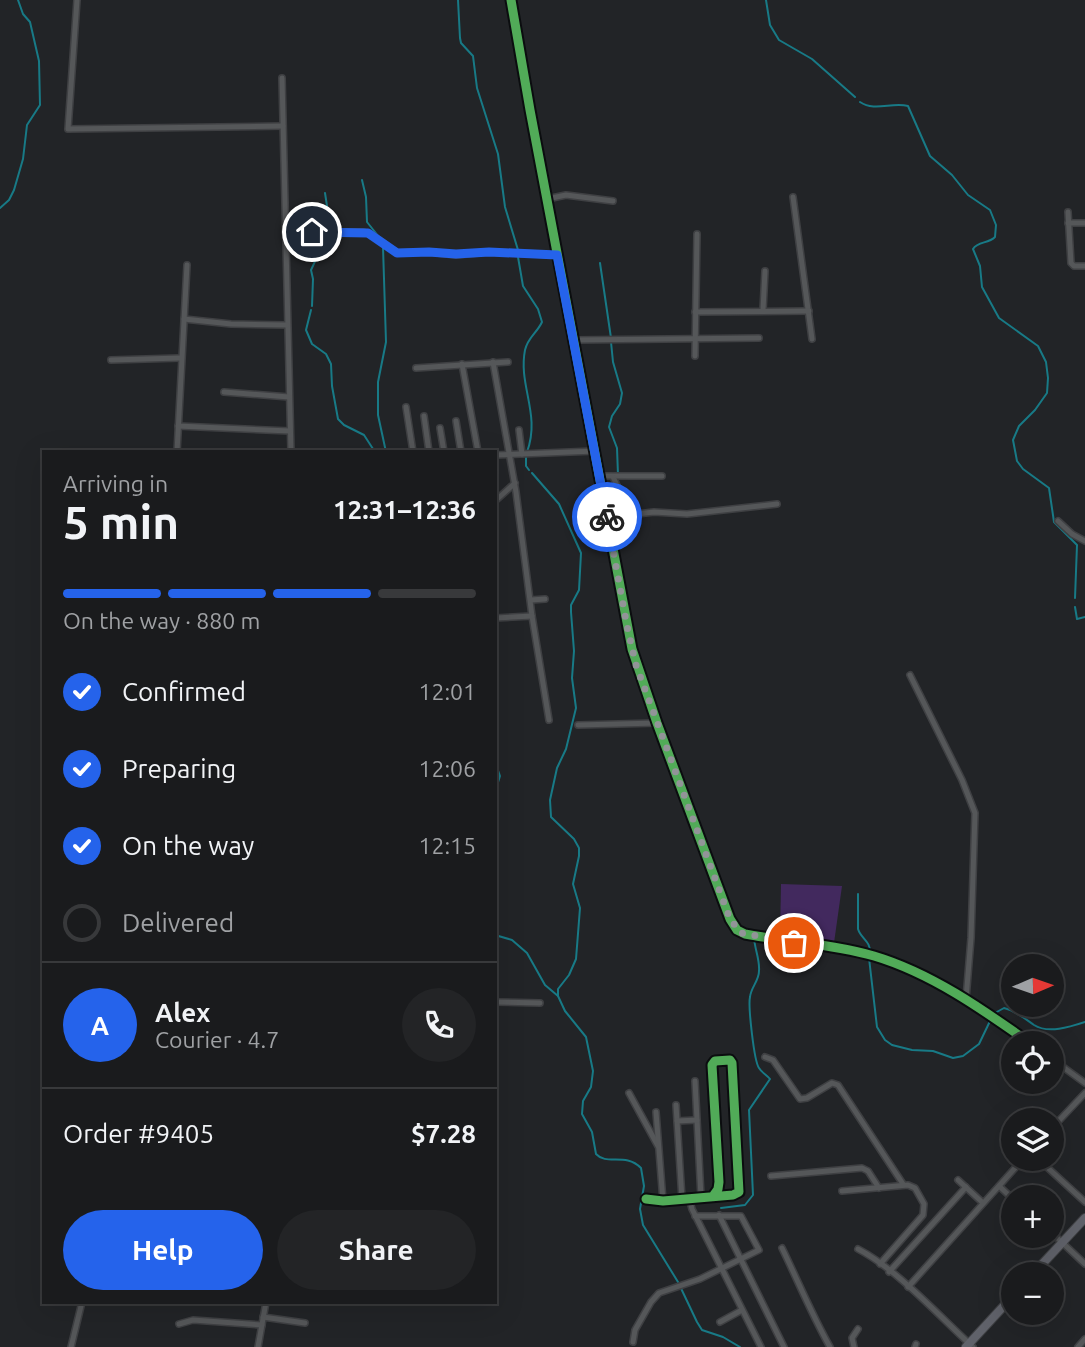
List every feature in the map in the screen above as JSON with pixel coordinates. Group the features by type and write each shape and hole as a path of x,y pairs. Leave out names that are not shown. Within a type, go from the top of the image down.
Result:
{"highway":[{"path":"1064,1241 1085,1219"},
{"path":"1044,1262 1057,1248"},
{"path":"969,1346 1001,1310"}],"street":[{"path":"77,0 68,129 283,126"},
{"path":"512,0 557,255 632,649 730,919 737,930 745,934 874,956 902,967 966,999 1013,1031"},
{"path":"282,78 291,450"},
{"path":"547,199 566,195 613,201"},
{"path":"793,197 812,338"},
{"path":"1068,212 1071,263 1074,266 1085,266"},
{"path":"1068,223 1085,223"},
{"path":"285,232 363,232 397,253 489,252 557,255"},
{"path":"695,356 697,234"},
{"path":"177,450 187,265"},
{"path":"763,310 765,271"},
{"path":"695,313 808,311"},
{"path":"184,319 212,323 287,325"},
{"path":"574,340 759,338"},
{"path":"111,360 180,358"},
{"path":"494,362 549,720"},
{"path":"416,368 508,362"},
{"path":"462,365 478,450"},
{"path":"224,392 289,397"},
{"path":"406,407 413,450"},
{"path":"424,416 429,450"},
{"path":"456,421 461,450"},
{"path":"178,426 290,430"},
{"path":"440,428 444,450"},
{"path":"519,430 522,454"},
{"path":"497,455 595,451"},
{"path":"600,476 662,476"},
{"path":"613,477 621,495 637,514 687,514 778,505"},
{"path":"497,499 514,483"},
{"path":"1058,521 1072,534 1085,541"},
{"path":"531,600 545,599"},
{"path":"497,618 532,616"},
{"path":"910,675 962,780 975,813 972,926 966,999"},
{"path":"578,725 657,723"},
{"path":"497,1002 540,1003"},
{"path":"765,1057 773,1060 800,1099 807,1098 832,1083 838,1085 902,1184"},
{"path":"646,1199 663,1201 736,1194 739,1189 732,1063 728,1060 715,1061 712,1065 719,1182 713,1196"},
{"path":"1064,1068 1085,1083"},
{"path":"695,1081 701,1197"},
{"path":"629,1093 658,1146"},
{"path":"1064,1115 1085,1093"},
{"path":"676,1105 686,1199 761,1347"},
{"path":"656,1112 663,1201"},
{"path":"677,1121 697,1120"},
{"path":"771,1176 862,1168 868,1171 879,1188"},
{"path":"908,1287 1012,1171"},
{"path":"1051,1171 1085,1202"},
{"path":"958,1180 984,1203"},
{"path":"842,1191 902,1184 915,1188 924,1203 925,1210 880,1264"},
{"path":"889,1272 966,1187"},
{"path":"633,1342 635,1330 659,1293 757,1252 758,1246 739,1215 695,1216"},
{"path":"719,1216 784,1347"},
{"path":"1064,1245 1085,1264"},
{"path":"782,1248 803,1297 812,1308 830,1347"},
{"path":"858,1249 908,1287 969,1346"},
{"path":"71,1347 82,1304"},
{"path":"258,1347 266,1304"},
{"path":"720,1322 742,1310"},
{"path":"263,1317 305,1323"},
{"path":"179,1324 193,1320 262,1325"},
{"path":"854,1347 852,1338 858,1329"},
{"path":"1078,1347 1085,1339"}],"shaded area":[{"path":"781,884 842,886 834,943 780,938"}],"waterway":[{"path":"0,208 9,200 14,190 23,159 27,125 40,105 39,61 30,22 23,14 18,0"},
{"path":"458,0 461,43 473,56 477,88 498,154 505,207 518,250"},
{"path":"766,0 770,25 779,40 812,59 855,97"},
{"path":"860,102 877,107 908,106 930,156 952,175 968,195 990,210 996,225 995,237 973,249 980,266 982,287 999,318 1038,346 1046,362 1048,378 1047,393 1019,426 1013,440 1017,461 1023,469 1049,488 1054,522 1077,545 1075,598"},
{"path":"362,180 367,222 379,237"},
{"path":"320,229 327,206 325,193"},
{"path":"312,306 311,270 318,255 316,244 320,235"},
{"path":"383,247 386,342 378,382 378,415 386,450"},
{"path":"518,257 523,286 538,309 542,322 525,350 524,376 532,425 527,452"},
{"path":"600,263 611,338"},
{"path":"311,310 306,330 312,344 326,354 331,364 338,419 364,435 374,450"},
{"path":"611,342 613,362 622,393 609,427 617,448 618,475"},
{"path":"526,457 529,470"},
{"path":"532,473 559,504 581,553 579,590 571,605 574,651 572,678 576,708 550,800 551,817 574,839 579,848 573,884 580,908 576,959 569,975 558,989 558,996"},
{"path":"610,519 610,501 615,487"},
{"path":"1075,607 1077,619 1085,617"},
{"path":"497,768 500,776 497,786"},
{"path":"858,894 858,929 869,946 870,953"},
{"path":"497,936 512,940 527,953 545,985 558,996 565,1011 586,1037 593,1071 591,1087 583,1101 582,1114 592,1132 596,1154 605,1159 629,1161 641,1168 644,1186 640,1209 643,1225 678,1282 702,1330 723,1337 740,1347"},
{"path":"721,1208 745,1205 753,1195 749,1110 770,1079 757,1063 752,1033 750,997 758,978 759,967 754,938"},
{"path":"869,958 877,1027 885,1040 892,1045 933,1051 953,1058 963,1056 979,1044 991,1019"},
{"path":"995,1013 1004,1008 1008,1009 1046,1029 1059,1029 1085,1022"}],"cycle path":[{"path":"511,0 632,649 730,919 737,930 745,934 843,949 895,963 936,982 1013,1031"},
{"path":"646,1199 663,1201 733,1195 739,1192 730,1060 715,1061 712,1065 719,1182 713,1196"}],"way so far":[{"path":"607,517 636,665 730,919 741,933 794,943"}],"route":[{"path":"312,232 368,233 397,253 489,252 557,255 607,517"}]}
